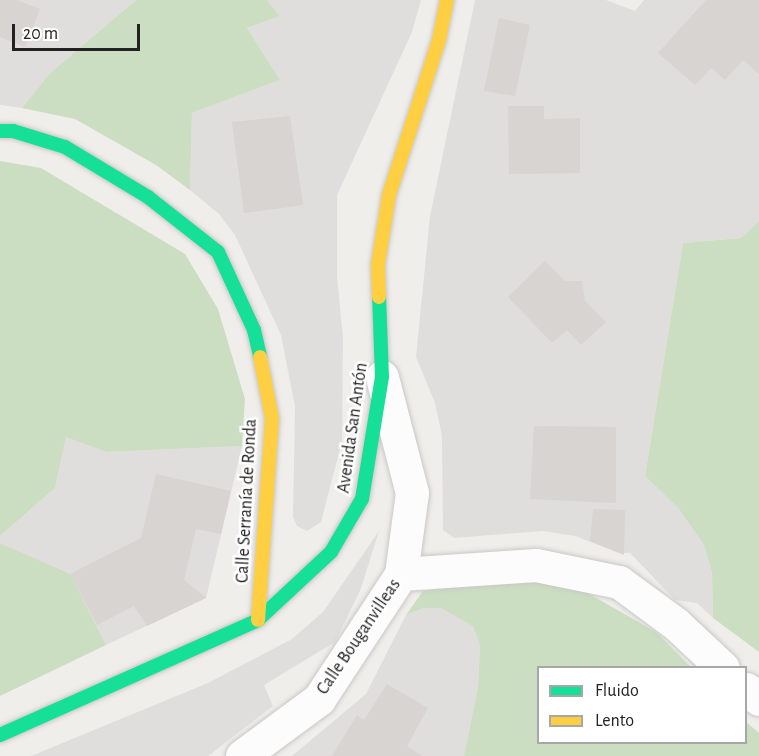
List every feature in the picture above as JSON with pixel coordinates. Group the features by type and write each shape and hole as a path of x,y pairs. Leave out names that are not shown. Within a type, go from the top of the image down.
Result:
{"street":[{"name":"Avenida San Antón","path":"0,735 258,620 331,552 362,499 382,377 378,264 381,241 389,195 439,40 447,0"},
{"name":"Calle Serranía de Ronda","path":"0,131 13,131 65,147 148,197 218,252 254,330 272,418 258,620"},
{"name":"Calle Bouganvilleas","path":"242,756 319,699 401,574 412,493 382,377"},
{"path":"401,574 536,565 619,582 676,624 721,666"},
{"path":"747,690 759,699"}],"shaded area":[{"path":"0,0 136,0 50,73 22,108 0,105"},
{"path":"267,0 421,0 412,32 337,195 337,276 343,338 342,441 321,522 307,531 297,526 293,517 295,407 281,335 235,235 219,214 190,190 192,113 280,80 247,28 280,16"},
{"path":"475,0 606,0 635,11 644,0 759,0 759,221 741,238 683,243 645,476 678,508 704,545 712,573 713,618 697,603 675,600 630,553 619,553 575,536 543,531 454,538 443,530 442,436 435,403 416,357 430,216"},
{"path":"66,436 107,452 242,446 206,598 106,645 70,575 0,543 0,536 55,488"},
{"path":"379,531 360,591 335,642 264,685 273,706 208,756 31,756 208,683 292,639 323,612"},
{"path":"424,608 441,608 461,616 473,626 480,646 478,687 464,756 292,756 366,694 406,615"}],"green space":[{"path":"136,0 267,0 280,16 247,28 280,80 192,113 190,190 156,165 75,119 22,108 50,73"},
{"path":"0,161 41,168 185,254 218,309 245,399 242,446 107,452 66,437 55,488 0,536"},
{"path":"759,221 759,652 713,618 712,573 704,545 678,508 645,476 683,243 741,238"},
{"path":"0,543 70,574 106,645 0,696"},
{"path":"531,577 577,587 656,632 690,666 537,666 537,744 747,744 747,723 759,733 759,756 464,756 478,687 480,646 473,626 441,608 424,608 406,615 423,591"}],"building":[{"path":"0,0 16,0 40,9 25,47 0,37"},
{"path":"706,0 759,0 759,74 743,60 725,80 711,68 695,85 658,53"},
{"path":"499,18 530,25 515,96 484,91"},
{"path":"508,106 544,106 544,119 580,118 580,173 509,174"},
{"path":"290,116 303,205 244,213 232,122"},
{"path":"545,261 565,281 582,281 585,301 606,322 581,345 567,330 552,343 508,297"},
{"path":"534,426 616,427 616,503 530,499"},
{"path":"156,474 231,491 221,534 196,529 184,580 206,598 147,626 134,606 97,625 70,574 141,538"},
{"path":"593,509 625,510 624,555 590,541"},
{"path":"387,684 428,708 407,746 422,756 332,756 357,715 364,720"}],"traffic: fast":[{"path":"0,131 13,131 65,147 148,197 218,252 254,330 260,357"},
{"path":"0,735 258,620 331,552 362,499 382,377 379,297"}],"traffic: slow":[{"path":"379,297 378,264 389,195 439,40 447,0"},
{"path":"258,620 272,418 260,357"}]}
